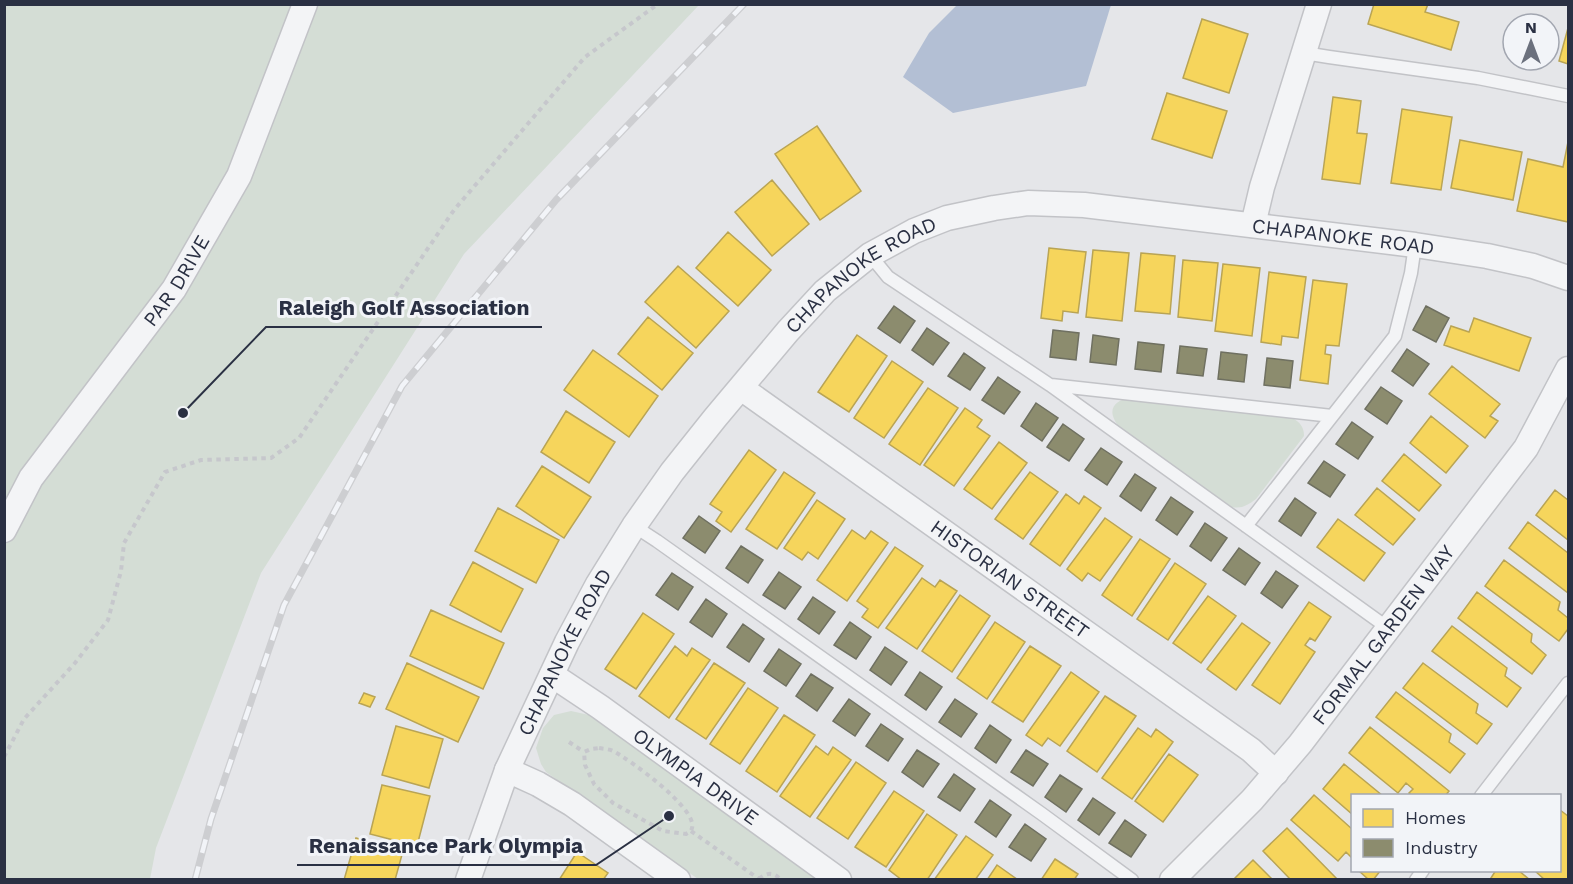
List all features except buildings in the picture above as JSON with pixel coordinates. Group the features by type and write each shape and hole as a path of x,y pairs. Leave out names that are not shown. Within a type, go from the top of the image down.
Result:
{"street":[{"name":"PAR DRIVE","path":"4,530 31,478 174,289 239,176 305,4"},
{"path":"1253,225 1262,187 1319,4"},
{"name":"CHAPANOKE ROAD","path":"468,879 507,770 598,584 634,526 672,472 788,331 825,291 870,255 914,231 947,218 1028,203 1084,205 1415,244 1533,266 1569,278"},
{"name":"FORMAL GARDEN WAY","path":"1172,879 1252,800 1300,744 1526,448 1569,369"},
{"name":"HISTORIAN STREET","path":"741,388 1241,743 1276,773"},
{"name":"OLYMPIA DRIVE","path":"552,675 839,879"},
{"path":"507,770 573,804 678,879"}],"lane":[{"path":"1304,53 1478,78 1569,96"},
{"path":"1246,526 1395,336 1411,273 1415,244"},
{"path":"870,255 888,278 1050,385 1388,628"},
{"path":"1050,385 1332,416"},
{"path":"634,526 1132,879"},
{"path":"1482,794 1569,683"}],"path":[{"path":"4,757 24,719 75,663 108,620 121,571 124,543 165,472 201,460 271,458 299,438 454,210 585,57 658,4"},
{"path":"568,742 584,752"},
{"path":"599,748 612,750 639,768 681,804 693,825 691,831 686,834 663,831 613,803 594,784 585,765 584,752 599,748"},
{"path":"691,831 759,879 767,874 777,875 781,879"}],"shaded area":[{"path":"5,5 699,5 464,254 261,573 156,848 150,879 5,880"},
{"path":"1132,397 1292,418 1301,425 1304,436 1256,499 1245,506 1232,507 1120,428 1113,417 1113,408 1120,401"},
{"path":"571,711 589,715 819,879 698,879 546,772 536,748 543,728 554,715"}],"water":[{"path":"958,4 1111,5 1086,86 953,113 903,77 929,33"}],"railway":[{"path":"195,880 211,819 284,605 402,386 556,200 744,4"}],"place":[{"name":"Raleigh Golf Association","path":"183,413"},
{"name":"Renaissance Park Olympia","path":"669,816"}]}
